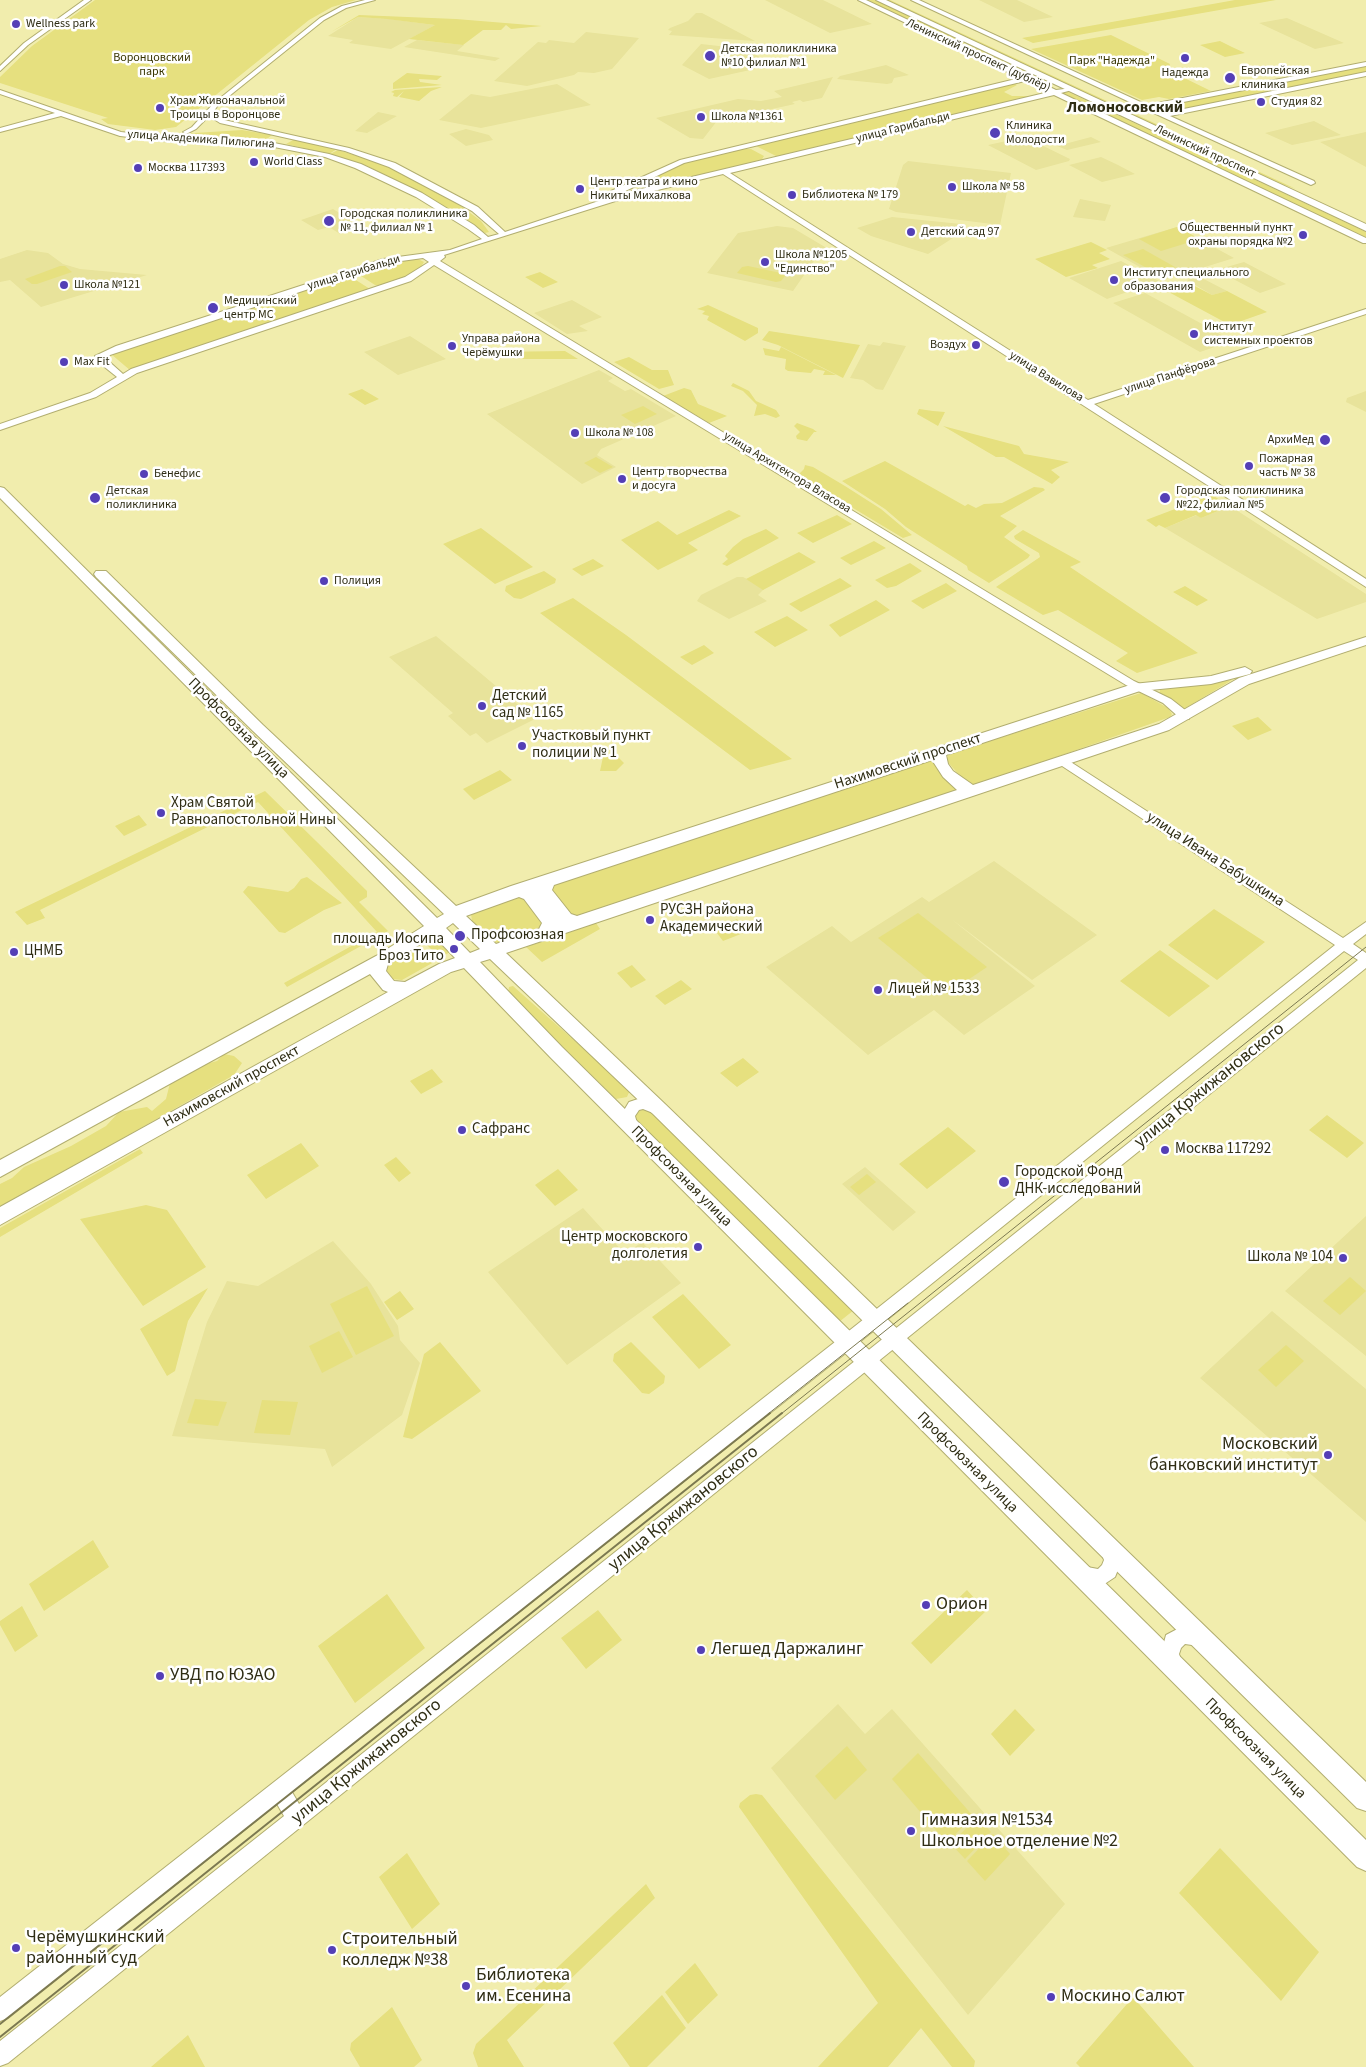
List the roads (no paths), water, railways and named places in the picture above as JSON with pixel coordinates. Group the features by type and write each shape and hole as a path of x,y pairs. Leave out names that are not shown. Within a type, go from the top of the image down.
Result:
{"main road":[{"name":"Ленинский проспект","path":"880,0 1366,228"},
{"name":"Ленинский проспект","path":"896,0 1366,220"},
{"name":"Профсоюзная улица","path":"0,476 258,728 659,1109 1366,1798"},
{"name":"Профсоюзная улица","path":"0,491 846,1343 1366,1858"},
{"name":"Нахимовский проспект","path":"454,914 517,890 1138,688 1228,676 1366,631"},
{"path":"466,961 577,922 1168,726 1244,681 1366,641"},
{"path":"938,753 941,765 948,774 963,787 973,790"},
{"path":"548,880 544,891 565,918 577,922"},
{"path":"517,890 530,896 550,922 546,933"},
{"path":"0,1169 382,960 436,928 454,914"},
{"path":"382,960 378,965 378,973 389,986 406,989"},
{"name":"Нахимовский проспект","path":"0,1217 406,989 445,968 466,961"}],"street":[{"path":"0,69 26,44 88,0"},
{"name":"улица Академика Пилюгина","path":"186,132 210,110 322,19 344,7 372,0"},
{"name":"Ленинский проспект (дублёр)","path":"861,0 1366,241"},
{"name":"Ленинский проспект (дублёр)","path":"914,0 1311,183"},
{"path":"1125,107 1146,107 1366,64"},
{"path":"1155,121 1156,118 1164,115 1366,74"},
{"name":"улица Гарибальди","path":"584,207 647,176 682,162 1039,75"},
{"path":"1016,81 1043,94"},
{"name":"улица Гарибальди","path":"122,377 100,359 99,356 389,260 451,252 584,207 1053,91 1070,89"},
{"path":"0,92 61,112"},
{"name":"улица Академика Пилюгина","path":"210,110 212,116 222,122 347,149 392,165 475,209 503,234"},
{"path":"0,126 61,112"},
{"path":"0,130 61,112"},
{"name":"улица Академика Пилюгина","path":"61,112 120,134 268,144 312,151 358,166 422,196 471,227 487,240"},
{"path":"198,122 206,119 222,122"},
{"name":"улица Академика Пилюгина","path":"221,130 259,130"},
{"name":"улица Академика Пилюгина","path":"164,136 206,131"},
{"path":"268,144 287,142 290,138 288,136"},
{"path":"748,145 768,158 764,162"},
{"name":"улица Вавилова","path":"727,171 1091,402 1365,581"},
{"path":"647,176 643,182 657,188"},
{"path":"436,261 451,252"},
{"name":"улица Архитектора Власова","path":"425,256 1138,688 1167,701 1185,716"},
{"path":"415,257 426,261 423,269"},
{"name":"улица Гарибальди","path":"0,427 93,395 122,377 408,279 436,261"},
{"path":"358,270 355,275 377,290"},
{"path":"408,279 438,270 449,270"},
{"name":"улица Панфёрова","path":"1091,402 1366,311"},
{"name":"улица Ивана Бабушкина","path":"1063,761 1366,960"},
{"name":"улица Кржижановского","path":"0,2010 846,1343 1088,1147 1366,927"},
{"name":"улица Кржижановского","path":"0,2055 867,1363 1366,960"},
{"path":"631,1127 628,1116 634,1106 644,1103 659,1109"},
{"path":"1076,1570 1093,1578 1105,1575 1109,1571 1112,1560 1109,1548 1104,1543"},
{"path":"1179,1673 1170,1654 1173,1642 1177,1638 1189,1634 1202,1638 1208,1643"},
{"path":"279,1789 296,1818"}],"tram line":[{"path":"781,1414 1366,947"},
{"path":"768,1414 908,1303"},
{"path":"0,2024 770,1413"},
{"path":"0,2037 782,1413"}],"place":[{"name":"Wellness park","path":"16,24"},
{"name":"Детская поликлиника №10 филиал №1","path":"710,56"},
{"name":"Надежда","path":"1185,58"},
{"name":"Европейская клиника","path":"1230,78"},
{"name":"Студия 82","path":"1261,102"},
{"name":"Храм Живоначальной Троицы в Воронцове","path":"160,108"},
{"name":"Школа №1361","path":"701,117"},
{"name":"Клиника Молодости","path":"995,133"},
{"name":"World Class","path":"254,162"},
{"name":"Москва 117393","path":"138,168"},
{"name":"Школа № 58","path":"952,187"},
{"name":"Центр театра и кино Никиты Михалкова","path":"580,189"},
{"name":"Библиотека № 179","path":"792,195"},
{"name":"Городская поликлиника № 11, филиал № 1","path":"329,221"},
{"name":"Детский сад 97","path":"911,232"},
{"name":"Общественный пункт охраны порядка №2","path":"1303,235"},
{"name":"Школа №1205 \"Единство\"","path":"765,262"},
{"name":"Институт специального образования","path":"1114,280"},
{"name":"Школа №121","path":"64,285"},
{"name":"Медицинский центр МС","path":"213,308"},
{"name":"Институт системных проектов","path":"1194,334"},
{"name":"Воздух","path":"976,345"},
{"name":"Управа района Черёмушки","path":"452,346"},
{"name":"Max Fit","path":"64,362"},
{"name":"Школа № 108","path":"575,433"},
{"name":"АрхиМед","path":"1325,440"},
{"name":"Пожарная часть № 38","path":"1249,466"},
{"name":"Бенефис","path":"144,474"},
{"name":"Центр творчества и досуга","path":"622,479"},
{"name":"Детская поликлиника","path":"95,498"},
{"name":"Городская поликлиника №22, филиал №5","path":"1165,498"},
{"name":"Полиция","path":"324,581"},
{"name":"Детский сад № 1165","path":"482,706"},
{"name":"Участковый пункт полиции № 1","path":"522,746"},
{"name":"Храм Святой Равноапостольной Нины","path":"161,813"},
{"name":"РУСЗН района Академический","path":"650,920"},
{"name":"Профсоюзная","path":"460,936"},
{"name":"площадь Иосипа Броз Тито","path":"454,949"},
{"name":"ЦНМБ","path":"14,952"},
{"name":"Лицей № 1533","path":"878,990"},
{"name":"Сафранс","path":"462,1130"},
{"name":"Москва 117292","path":"1165,1150"},
{"name":"Городской Фонд ДНК-исследований","path":"1004,1182"},
{"name":"Центр московского долголетия","path":"698,1247"},
{"name":"Школа № 104","path":"1343,1258"},
{"name":"Московский банковский институт","path":"1328,1455"},
{"name":"Орион","path":"926,1605"},
{"name":"Легшед Даржалинг","path":"701,1650"},
{"name":"УВД по ЮЗАО","path":"160,1676"},
{"name":"Гимназия №1534 Школьное отделение №2","path":"911,1831"},
{"name":"Черёмушкинский районный суд","path":"16,1948"},
{"name":"Строительный колледж №38","path":"332,1950"},
{"name":"Библиотека им. Есенина","path":"466,1986"},
{"name":"Москино Салют","path":"1051,1997"}],"district":[{"name":"Ломоносовский","path":"1125,108"}],"park label":[{"name":"Парк \"Надежда\"","path":"1112,61"},
{"name":"Воронцовский парк","path":"152,65"}]}
